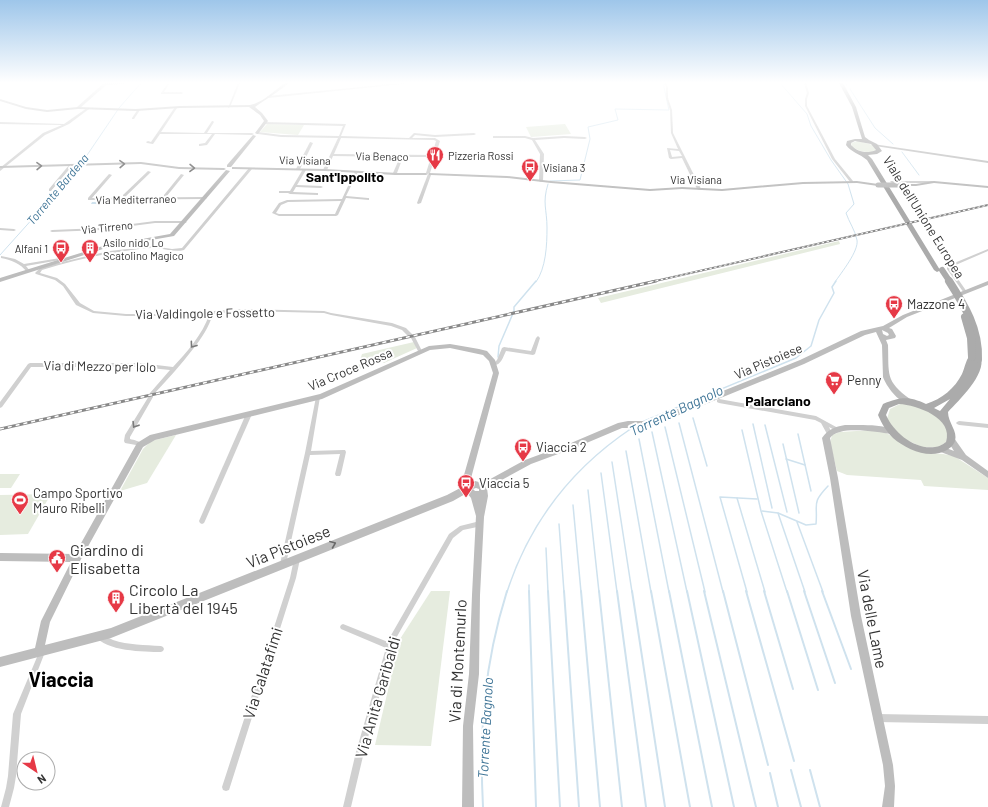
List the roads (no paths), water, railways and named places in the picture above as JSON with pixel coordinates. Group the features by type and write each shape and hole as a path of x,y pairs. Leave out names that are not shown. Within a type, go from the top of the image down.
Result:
{"main road":[{"name":"Viale dell'Unione Europea","path":"856,121 859,136 857,140"},
{"path":"858,121 863,136 868,142"},
{"name":"Viale dell'Unione Europea","path":"939,270 875,163 872,157 876,152 875,145 857,140 850,142 849,146 862,153 869,159 939,270 972,319 978,342 975,358 976,370 968,385 945,410 944,420"},
{"name":"Viale dell'Unione Europea","path":"862,153 876,152"},
{"name":"Viale dell'Unione Europea","path":"926,407 940,403 957,388 975,358"},
{"path":"908,401 926,407 944,420 950,431 951,440 947,446 941,449 928,450 918,448 903,441 891,431 884,421 884,411 887,406 892,403 908,401"}],"street":[{"path":"1,168 44,134 69,121"},
{"path":"148,142 152,143 168,121"},
{"path":"0,280 110,246 168,237 175,234 266,121"},
{"path":"671,121 672,133 699,189"},
{"path":"814,121 834,159 850,182"},
{"path":"204,134 213,122"},
{"path":"55,123 57,128"},
{"path":"264,123 344,125 340,137 324,170"},
{"path":"0,124 64,124"},
{"path":"160,133 255,134 437,140 420,203"},
{"path":"200,145 206,144 214,134"},
{"path":"410,138 414,134 434,136 474,134"},
{"path":"494,137 525,137 532,139 564,136 585,138"},
{"path":"532,139 541,153 541,181"},
{"path":"298,169 311,143"},
{"path":"875,145 988,162"},
{"path":"876,152 890,148"},
{"path":"679,150 668,149 671,158 684,158"},
{"name":"Via Benaco","path":"332,155 433,156"},
{"path":"396,173 402,156"},
{"name":"Via Visiana","path":"1,168 141,163 179,168 298,169 507,177 650,190 722,190 786,183 850,182 878,185 916,185 934,182 988,187"},
{"path":"50,190 71,165"},
{"name":"Via Valdingole e Fossetto","path":"250,169 183,249 178,250 153,247 118,251 75,259 37,272 38,274 56,279 64,285 78,304 92,312 126,315 194,315 242,310 324,312 392,325 405,330 412,336 420,351"},
{"path":"290,193 304,170"},
{"path":"124,196 149,172"},
{"path":"356,172 344,199 336,215 285,216 274,213 280,204 287,201 344,199 368,199"},
{"path":"90,197 110,175"},
{"path":"165,196 182,175"},
{"path":"892,182 934,182"},
{"path":"295,186 321,187"},
{"path":"280,192 317,194"},
{"name":"Via Mediterraneo","path":"90,197 206,197"},
{"name":"Via Mediterraneo","path":"90,197 89,199 206,197"},
{"name":"Via Tirreno","path":"52,231 101,229 157,222 185,222"},
{"path":"0,229 14,230"},
{"path":"965,292 949,266 988,250"},
{"path":"2,258 9,258 24,265 28,271"},
{"path":"24,265 60,259"},
{"path":"908,401 893,389 886,376 885,332 905,316 988,283"},
{"path":"5,807 12,776 17,714 41,651 46,621 77,558 140,445 129,442 127,439 152,395 172,369 187,353 202,331 212,312"},
{"name":"Via Pistoiese","path":"0,662 111,633 450,498 476,490 528,462 628,423 647,425 802,362 864,333 885,332"},
{"path":"495,364 499,361 504,349 533,353 538,338"},
{"name":"Via Croce Rossa","path":"140,445 153,437 318,397 429,348 442,346 469,348 485,353 495,364"},
{"name":"Via di Montemurlo","path":"468,807 468,726 474,674 480,520 476,490 466,484 496,373 495,364"},
{"name":"Via di Mezzo per Iolo","path":"0,406 30,365 140,365 172,369"},
{"path":"892,403 893,389"},
{"path":"283,564 308,453 318,397"},
{"path":"719,401 816,418 836,429"},
{"path":"202,521 249,414"},
{"path":"872,428 884,421"},
{"name":"Via delle Lame","path":"822,422 827,434 856,616 890,777 888,807"},
{"path":"959,423 988,426"},
{"path":"827,434 836,429 872,428 891,431"},
{"path":"951,440 965,458 988,475"},
{"path":"941,449 965,458"},
{"path":"308,453 343,452 338,474"},
{"name":"Via Anita Garibaldi","path":"347,807 360,752 394,633 451,536 462,528 480,520"},
{"path":"0,557 77,558"},
{"name":"Via Calatafimi","path":"226,787 293,578 297,559"},
{"path":"343,627 390,646"},
{"path":"99,636 106,642 124,647 161,649"},
{"path":"877,718 988,720"}],"water":[{"path":"152,201 118,204 91,204 92,202"}],"waterway":[{"name":"Torrente Bardena","path":"0,255 79,167 110,121"},
{"path":"550,181 580,180 590,139 588,127 615,121"},
{"name":"Torrente Bagnolo","path":"809,121 831,160 848,184 854,204 846,213 856,236 857,245 849,262 835,282"},
{"path":"870,121 875,128 893,144"},
{"path":"902,152 919,175"},
{"path":"536,282 542,270 546,249 547,228 545,201 548,184"},
{"path":"498,357 499,346 514,311 514,307 536,281"},
{"name":"Torrente Bagnolo","path":"642,422 796,358 811,346 819,320 834,293 832,287 836,281"},
{"path":"693,418 707,466"},
{"path":"679,423 723,592"},
{"path":"753,424 772,508"},
{"path":"765,425 787,512"},
{"path":"665,427 705,592"},
{"name":"Torrente Bagnolo","path":"507,592 527,543 555,500 590,461 632,428"},
{"path":"742,430 761,511 787,592"},
{"path":"652,432 687,592"},
{"path":"798,434 811,491"},
{"path":"639,439 669,592"},
{"path":"783,444 787,459"},
{"path":"626,451 651,592"},
{"path":"787,459 805,465"},
{"path":"787,459 799,513"},
{"path":"612,462 632,592"},
{"path":"601,473 617,592"},
{"path":"778,513 806,525 816,524 817,500 828,486"},
{"path":"588,490 599,592"},
{"path":"747,592 720,497 757,499"},
{"path":"737,498 765,592"},
{"path":"573,505 581,592"},
{"path":"762,511 778,513"},
{"path":"778,513 805,592"},
{"path":"797,522 823,592"},
{"path":"559,524 564,592"},
{"path":"546,548 548,592"},
{"path":"529,585 529,591"},
{"name":"Torrente Bagnolo","path":"483,807 482,751 485,698 493,645 507,591"},
{"path":"529,591 536,807"},
{"path":"548,591 560,807"},
{"path":"564,591 579,807"},
{"path":"581,591 600,807"},
{"path":"599,591 622,807"},
{"path":"617,591 646,807"},
{"path":"632,591 665,807"},
{"path":"651,591 690,807"},
{"path":"669,591 712,807"},
{"path":"687,591 734,807"},
{"path":"704,591 756,807"},
{"path":"723,591 768,765"},
{"path":"746,591 794,761"},
{"path":"764,591 793,689"},
{"path":"787,591 818,690"},
{"path":"804,591 835,683"},
{"path":"822,591 851,669"},
{"path":"791,770 801,807"},
{"path":"810,770 820,807"},
{"path":"770,773 778,807"}],"railway":[{"path":"651,282 988,205"},
{"path":"0,429 656,281"}],"place":[{"name":"Pizzeria Rossi","path":"435,170"},
{"name":"Visiana 3","path":"530,182"},
{"name":"Alfani 1","path":"61,263"},
{"name":"Asilo nido Lo Scatolino Magico","path":"90,263"},
{"name":"Mazzone 4","path":"894,319"},
{"name":"Penny","path":"834,395"},
{"name":"Viaccia 2","path":"523,462"},
{"name":"Viaccia 5","path":"466,498"},
{"name":"Campo Sportivo Mauro Ribelli","path":"20,515"},
{"name":"Giardino di Elisabetta","path":"57,573"},
{"name":"Circolo La Libertà del 1945","path":"116,613"}],"district":[{"name":"Sant'Ippolito","path":"345,176"},
{"name":"Palarciano","path":"778,400"},
{"name":"Viaccia","path":"61,679"}]}
